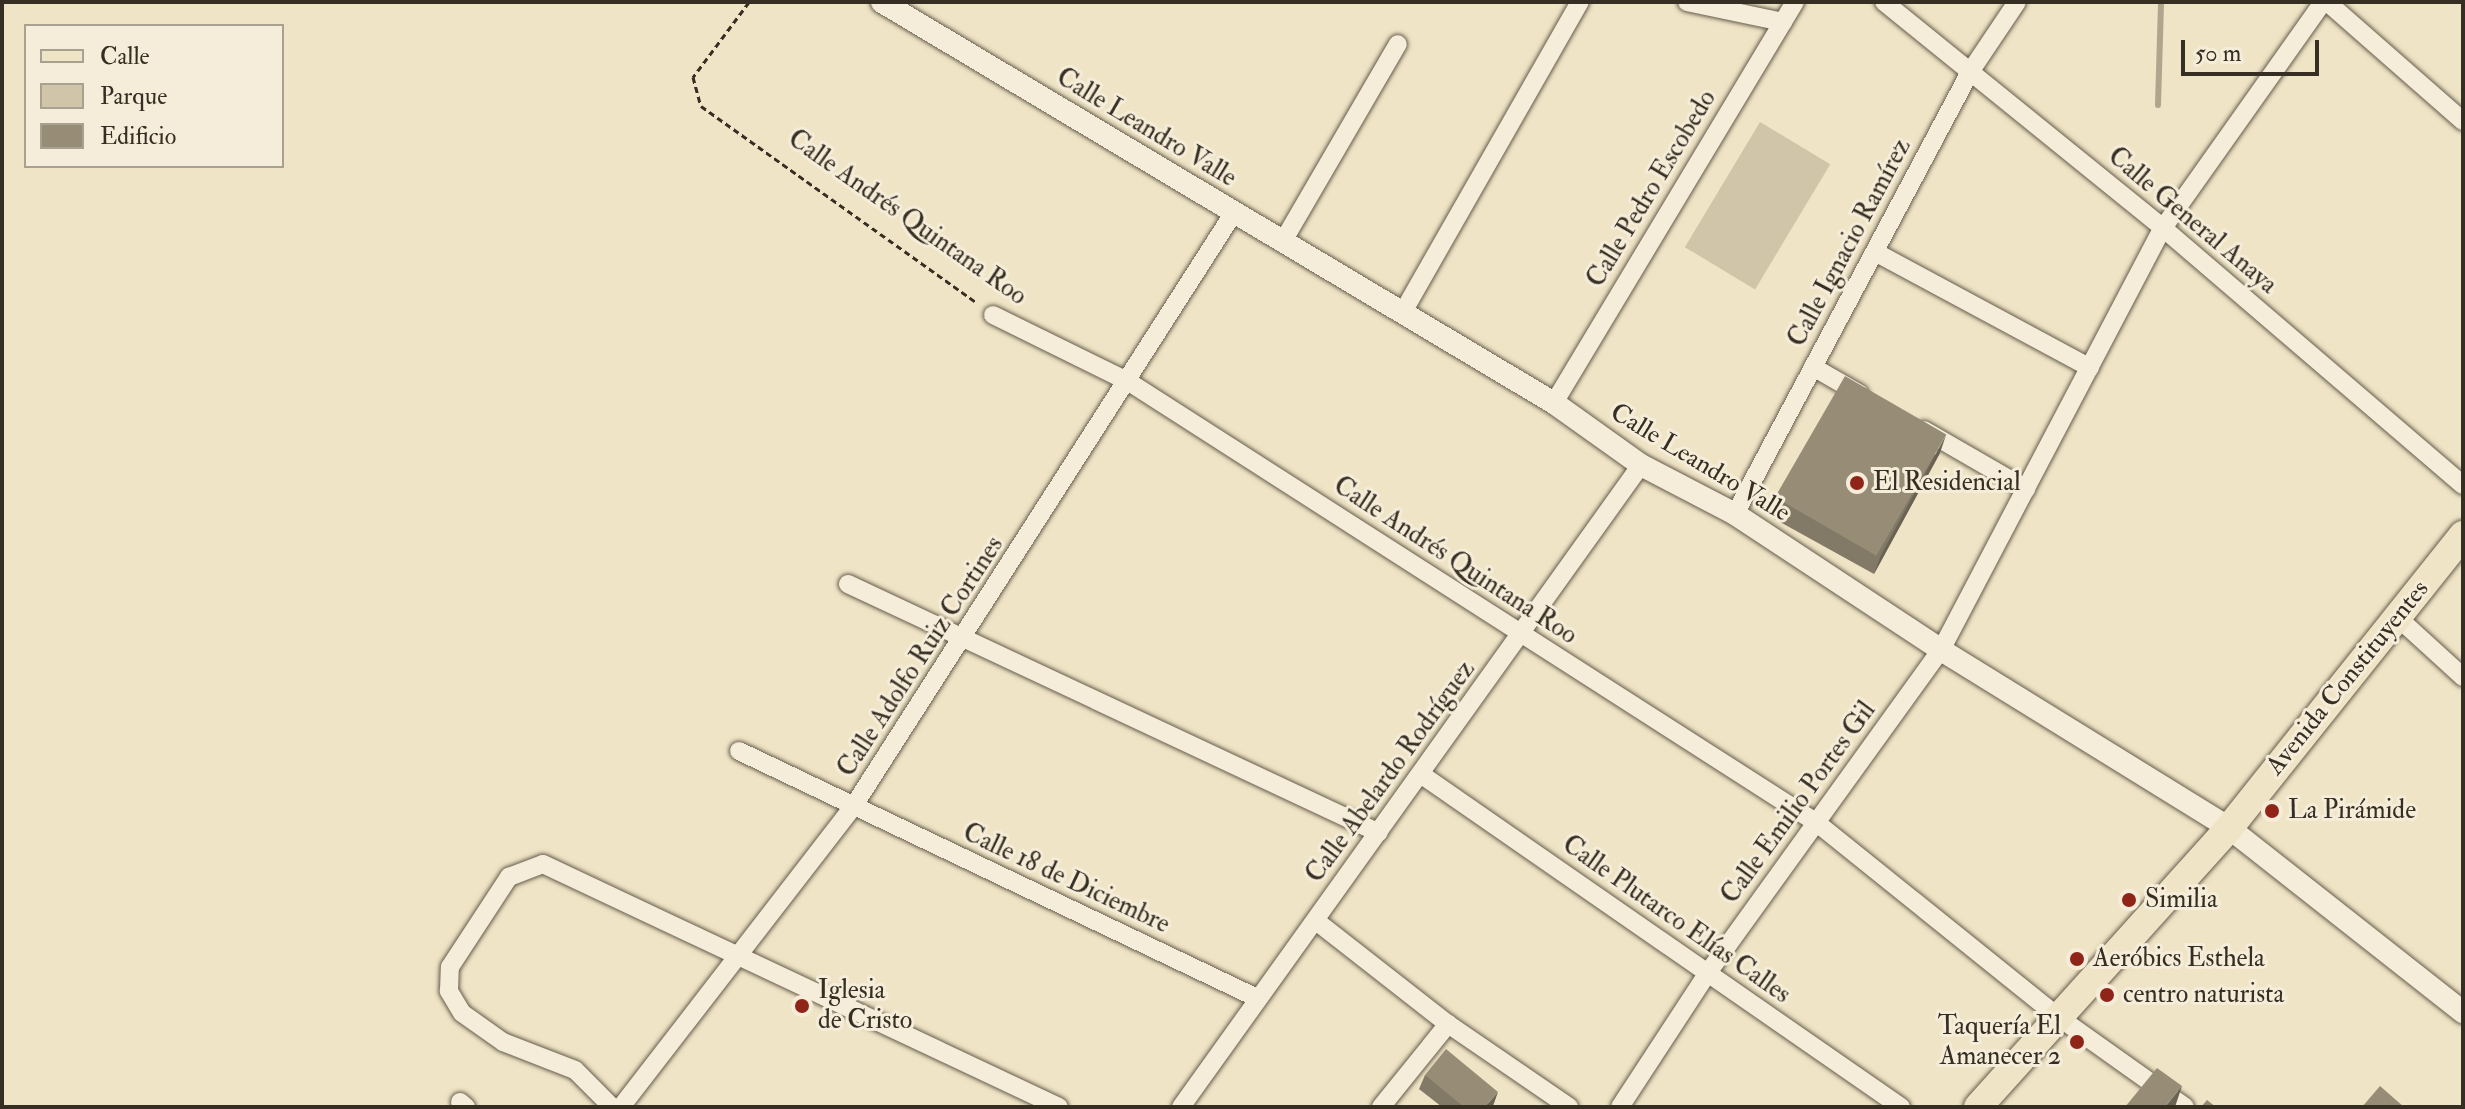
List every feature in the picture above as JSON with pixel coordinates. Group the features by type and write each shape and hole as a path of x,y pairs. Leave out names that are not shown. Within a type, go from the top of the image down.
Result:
{"main road":[{"name":"Avenida Constituyentes","path":"1978,1107 2229,828 2463,535"}],"street":[{"name":"Calle Leandro Valle","path":"882,2 1554,403 1641,465 1735,514 1941,650 2229,828 2463,1012"},
{"path":"1403,312 1580,2"},
{"path":"1687,2 1783,22"},
{"name":"Calle Pedro Escobedo","path":"1554,403 1795,2"},
{"name":"Calle General Anaya","path":"1884,2 2163,228 2463,485"},
{"name":"Calle Ignacio Ramírez","path":"1735,514 1970,72 2017,2"},
{"path":"2325,2 2463,121"},
{"name":"Calle Emilio Portes Gil","path":"1620,1107 1707,974 1941,650 2163,228 2325,2"},
{"path":"1282,243 1398,44"},
{"name":"Calle Adolfo Ruiz Cortines","path":"621,1107 735,954 853,807 964,641 1233,214"},
{"path":"1875,252 2090,368"},
{"name":"Calle Andrés Quintana Roo","path":"993,315 1129,382 1817,823 2057,1016 2185,1107"},
{"path":"1813,367 1880,405"},
{"path":"1906,420 2026,489"},
{"name":"Calle Abelardo Rodríguez","path":"1181,1107 1257,998 1422,775 1641,465"},
{"path":"848,584 1379,833"},
{"path":"2396,616 2463,677"},
{"name":"Calle 18 de Diciembre","path":"739,751 1257,998"},
{"name":"Calle Plutarco Elías Calles","path":"1422,775 1901,1107"},
{"path":"612,1107 575,1070 503,1042 462,1013 449,991 450,967 509,877 543,864 1059,1107"},
{"path":"1316,921 1448,1024 1569,1107"},
{"path":"1381,1107 1448,1024"}],"path":[{"name":"Calle Andrés Quintana Roo","path":"749,2 693,77 701,106 993,315"}],"green space":[{"path":"1760,122 1830,164 1755,289 1685,247"}],"building":[{"name":"El Residencial","path":"1845,376 1946,434 1876,556 1775,497"},
{"path":"1446,1049 1498,1092 1485,1107 1464,1107 1425,1075"},
{"path":"2157,1068 2182,1086 2165,1107 2125,1107"},
{"path":"2380,1086 2404,1107 2362,1107"},
{"path":"2207,1100 2216,1107 2201,1107"}],"waterway":[{"path":"2158,105 2161,2"}],"place":[{"name":"El Residencial","path":"1857,483"},
{"name":"La Pirámide","path":"2272,811"},
{"name":"Similia","path":"2129,900"},
{"name":"Aeróbics Esthela","path":"2077,959"},
{"name":"centro naturista","path":"2107,995"},
{"name":"Iglesia de Cristo","path":"802,1006"},
{"name":"Taquería El Amanecer 2","path":"2077,1042"}]}
